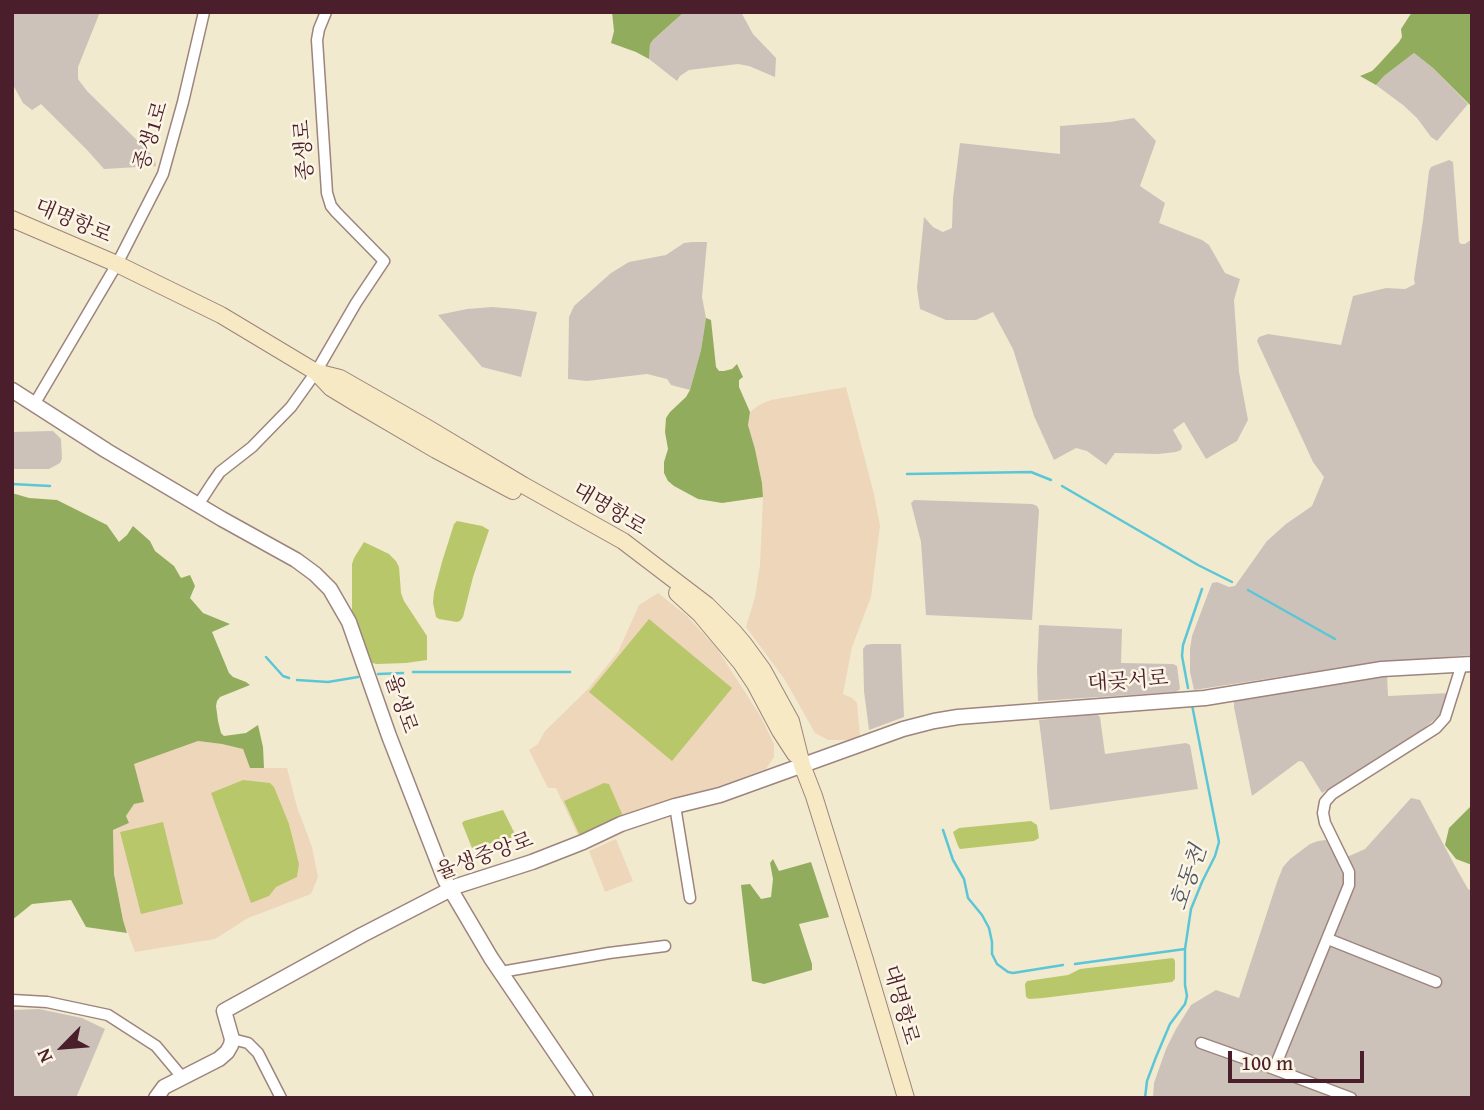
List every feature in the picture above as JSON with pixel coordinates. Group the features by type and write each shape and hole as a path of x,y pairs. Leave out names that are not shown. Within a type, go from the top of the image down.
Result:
{"main road":[{"name":"대명항로","path":"12,219 117,264 221,315 316,372 340,378 623,541 707,605 733,631 763,670 792,721 802,765 814,796 906,1098"}],"street":[{"name":"종생1로","path":"117,264 169,157 204,12"},
{"name":"종생로","path":"316,372 384,261 336,212 327,193 317,40 326,12"},
{"name":"대명항로","path":"35,403 117,264"},
{"path":"198,505 213,482 291,407 316,372"},
{"name":"율생로","path":"12,390 107,451 296,560 315,574 335,597 349,622 389,736 450,890 501,972 586,1098"},
{"name":"대곶서로","path":"802,765 934,720 1205,698 1382,669 1467,664 1445,718 1436,727 1332,794 1325,802 1325,823 1350,878 1342,905 1274,1069"},
{"name":"율생중앙로","path":"232,1039 225,1011 460,884 542,858 621,824 720,795 802,765"},
{"path":"675,806 690,898"},
{"path":"1328,939 1436,982"},
{"path":"501,972 665,946"},
{"path":"12,1000 47,1002 108,1015 156,1046 182,1077"},
{"path":"156,1098 164,1087 219,1059 227,1052 232,1039 248,1043 258,1053 281,1098"},
{"path":"1201,1043 1351,1098"}],"shaded area":[{"path":"12,12 100,12 78,67 78,79 151,154 156,166 104,169 41,104 32,110 23,103 12,83"},
{"path":"684,12 741,12 753,34 776,58 775,77 738,64 689,70 677,81 649,59 650,43"},
{"path":"1414,53 1433,68 1468,104 1437,141 1403,105 1376,85"},
{"path":"1134,118 1156,141 1140,186 1165,203 1159,223 1202,240 1209,245 1225,273 1240,279 1234,300 1239,372 1248,420 1237,441 1206,459 1184,422 1173,430 1182,446 1181,450 1176,452 1115,453 1106,465 1087,451 1076,448 1054,460 1034,416 1013,349 993,312 976,320 946,320 920,309 917,288 924,217 933,227 943,232 952,228 960,143 1060,154 1060,126"},
{"path":"1449,160 1453,162 1459,242 1465,244 1472,239 1472,655 1364,664 1194,690 1190,672 1192,636 1212,583 1235,586 1267,541 1312,506 1324,477 1313,462 1257,341 1259,337 1268,334 1341,345 1353,296 1386,288 1405,289 1415,284 1429,171 1431,167"},
{"path":"707,242 702,297 706,318 690,390 671,385 667,379 647,374 587,381 568,379 569,317 574,306 611,273 629,262 666,255 684,243"},
{"path":"492,307 537,312 521,377 482,367 438,315"},
{"path":"846,387 880,526 871,597 852,647 843,694 857,703 860,736 849,740 828,740 815,733 785,680 746,627 755,597 760,565 763,497 748,418 750,412 771,400"},
{"path":"53,431 61,439 60,463 49,469 12,469 12,432"},
{"path":"914,500 1037,506 1039,510 1032,620 926,615 921,542 911,503"},
{"path":"658,593 686,615 716,647 761,717 774,744 774,757 766,769 579,838 556,788 548,788 529,750 538,744 545,731 587,690 618,652 639,605"},
{"path":"1039,625 1122,629 1121,663 1173,664 1177,666 1180,689 1176,692 1038,701"},
{"path":"872,644 901,644 904,717 869,730 864,691 863,649"},
{"path":"1387,674 1388,696 1450,693 1441,714 1422,730 1322,793 1303,762 1299,761 1252,796 1234,700"},
{"path":"1097,714 1100,717 1105,754 1186,743 1190,745 1198,789 1050,810 1039,720"},
{"path":"198,741 243,749 250,768 287,768 297,807 312,847 318,877 311,894 248,918 215,939 135,952 123,920 114,874 113,830 129,823 126,816 134,804 144,802 133,764"},
{"path":"1411,798 1420,800 1468,889 1472,891 1472,1098 1153,1098 1154,1083 1166,1049 1191,1005 1216,990 1239,998 1283,867 1310,844 1318,841 1326,840 1338,861 1365,849"},
{"path":"616,839 633,881 605,892 589,851"},
{"path":"39,1009 82,1018 105,1029 76,1098 12,1098 12,1010"}],"green space":[{"path":"612,12 684,12 650,44 649,59 611,43 614,31"},
{"path":"1412,12 1472,12 1472,107 1414,53 1376,85 1360,76 1372,71 1399,42 1402,37 1401,29"},
{"path":"706,318 711,320 716,367 719,371 724,371 737,364 743,377 739,380 739,387 750,412 748,425 763,497 722,503 698,499 674,486 664,473 668,449 666,418 690,390"},
{"path":"12,493 29,498 57,500 107,525 119,542 133,526 150,541 155,551 174,566 181,578 190,575 195,586 190,598 203,613 230,624 212,632 229,673 250,685 220,697 216,706 218,721 224,736 246,733 258,725 264,768 250,768 243,749 198,741 134,764 144,802 134,804 126,816 129,823 113,830 114,874 127,933 86,927 71,900 32,904 12,920"},
{"path":"457,521 489,530 463,617 457,622 436,617 433,603 442,562"},
{"path":"364,542 389,554 396,561 404,601 427,636 427,660 377,664 369,659 352,613 352,564"},
{"path":"649,619 732,688 672,761 589,692"},
{"path":"243,780 270,783 274,787 289,824 299,864 297,877 276,887 269,896 251,903 211,793"},
{"path":"604,783 609,784 622,814 620,818 580,836 564,801"},
{"path":"1472,805 1472,865 1456,859 1445,845 1449,828"},
{"path":"503,810 514,837 472,848 462,823"},
{"path":"1031,821 1037,825 1039,838 1034,841 960,849 953,832 959,828"},
{"path":"163,822 183,904 141,914 120,832"},
{"path":"773,859 779,871 811,862 829,917 799,924 812,970 764,984 752,981 741,885 750,884 761,899 771,897 773,879 770,863"},
{"path":"1173,958 1175,979 1172,982 1043,998 1026,997 1027,981 1068,975 1080,969"}],"waterway":[{"path":"907,474 1031,472 1051,480"},
{"path":"12,484 50,486"},
{"path":"1062,486 1232,582"},
{"name":"호동천","path":"1188,688 1182,656 1183,645 1202,589"},
{"path":"1248,590 1335,639"},
{"path":"266,657 283,676 289,678"},
{"path":"413,672 570,672"},
{"path":"378,674 403,673"},
{"path":"297,680 328,682 358,677"},
{"name":"호동천","path":"1145,1098 1147,1081 1170,1024 1185,1004 1185,949 1191,909 1219,842 1192,705"},
{"path":"943,830 953,860 964,879 968,898 989,928 992,954 997,964 1013,973 1063,965"},
{"path":"1075,964 1185,949"}]}
